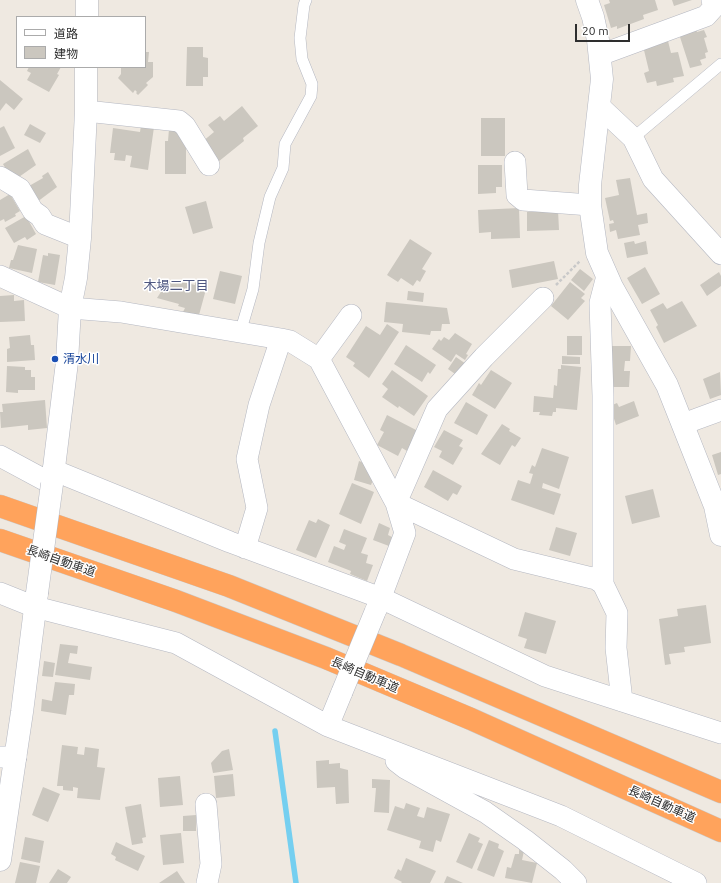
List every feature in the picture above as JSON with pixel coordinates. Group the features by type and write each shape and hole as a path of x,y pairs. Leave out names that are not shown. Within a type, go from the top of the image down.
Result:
{"highway":[{"path":"0,506 237,589 416,661 721,792"},
{"name":"長崎自動車道","path":"0,540 176,601 326,658 478,722 721,831"}],"street":[{"path":"87,0 87,16"},
{"path":"600,55 706,16 714,7 712,0"},
{"path":"594,6 602,79 590,184 590,205 597,253 612,287 668,385 715,506 721,535"},
{"path":"0,860 8,757 36,600 67,362 70,308 76,278 80,238 86,111 86,68"},
{"path":"600,107 633,138 654,179 721,254"},
{"path":"86,111 180,121 185,126 209,166"},
{"path":"515,162 517,195 523,200 590,205"},
{"path":"0,178 20,189 33,211 40,216 45,224 80,238"},
{"path":"0,276 70,308 121,312 281,339 290,341 319,359 396,503 405,533 378,605 328,726"},
{"path":"607,276 600,303 603,396 603,584 617,613 616,648 622,700"},
{"path":"396,503 438,409 484,357 543,298"},
{"path":"319,359 351,315"},
{"path":"245,548 257,508 247,459 259,404 281,339"},
{"path":"683,424 721,410"},
{"path":"0,456 245,548 545,676 721,733"},
{"path":"396,503 514,560 596,579 603,584"},
{"path":"0,593 36,600 176,643 328,726 561,816 696,883"},
{"path":"377,744 405,768 485,812 525,840 566,879"},
{"path":"206,804 211,864 207,883"}],"lane":[{"path":"240,333 253,289 258,250 270,197 283,168 285,144 311,96 312,84 302,59 300,38 306,0"},
{"path":"633,138 721,64"}],"path":[{"path":"543,298 596,244"}],"building":[{"path":"609,0 655,0 658,10 643,15 644,19 617,29 617,26 611,28 604,5 610,3"},
{"path":"672,0 692,0 674,6"},
{"path":"696,28 697,32 704,30 707,37 704,38 708,52 705,53 706,58 700,60 702,65 690,68 679,34"},
{"path":"668,41 671,53 678,52 684,76 673,78 674,82 657,86 656,81 647,83 644,73 649,71 643,46"},
{"path":"187,47 203,47 203,57 208,58 208,77 203,77 203,86 186,86"},
{"path":"146,52 149,52 148,62 153,62 153,77 146,83 148,85 138,95 135,90 133,93 118,78 121,74 121,68 146,68"},
{"path":"28,68 60,68 57,74 59,75 49,92 27,80 31,73 27,71"},
{"path":"0,80 23,99 14,110 6,103 0,111"},
{"path":"242,106 258,126 243,138 244,141 218,162 202,142 214,132 208,125 220,116 224,121"},
{"path":"481,118 505,118 505,156 481,156"},
{"path":"30,124 46,133 40,143 24,135"},
{"path":"141,125 154,127 148,170 130,167 132,156 126,155 125,161 114,160 115,153 110,153 113,128 140,132"},
{"path":"4,126 15,148 0,156 0,128"},
{"path":"169,129 179,129 186,141 186,174 165,174 165,141 168,141"},
{"path":"28,149 36,165 16,179 9,175 3,164"},
{"path":"478,165 502,165 502,187 496,187 496,193 478,194"},
{"path":"48,172 57,187 37,202 29,186 43,178 42,176"},
{"path":"630,178 637,215 647,213 648,223 638,225 640,235 618,239 616,230 610,232 609,224 614,223 613,220 610,221 605,198 619,195 616,180"},
{"path":"10,194 20,211 15,214 16,216 5,222 4,219 0,221 0,200"},
{"path":"206,201 213,228 193,234 185,207"},
{"path":"519,208 520,238 491,239 491,232 479,233 478,210"},
{"path":"558,210 559,230 527,231 527,212"},
{"path":"26,216 36,234 27,240 25,237 14,243 5,228"},
{"path":"410,239 432,253 422,269 426,271 420,282 417,280 413,286 401,278 398,282 387,275"},
{"path":"634,241 635,244 646,241 648,254 627,258 624,243"},
{"path":"18,245 37,249 32,273 9,268"},
{"path":"48,253 60,255 55,285 38,282 43,255 48,256"},
{"path":"554,261 558,279 512,288 509,270"},
{"path":"645,267 660,294 642,304 627,278"},
{"path":"580,269 593,279 584,291 571,280"},
{"path":"220,271 242,276 235,304 213,299"},
{"path":"719,272 721,276 721,286 707,296 700,285"},
{"path":"196,279 208,282 199,315 183,312 185,308 178,306 179,304 157,298 168,281 174,283 175,280 195,285"},
{"path":"570,282 585,294 581,298 585,301 568,320 551,306"},
{"path":"408,291 424,293 423,302 407,300"},
{"path":"14,295 14,301 24,300 25,321 0,322 0,296"},
{"path":"682,301 697,326 664,343 656,327 658,325 650,310 663,303 667,309"},
{"path":"386,302 447,308 450,324 442,324 441,331 431,331 430,335 402,332 403,324 384,322"},
{"path":"387,324 399,332 369,378 353,366 355,363 346,357 366,326 380,335"},
{"path":"455,333 472,344 466,354 468,355 465,360 456,354 451,362 432,349 439,339 441,341 444,337 449,340"},
{"path":"30,335 31,345 34,345 35,360 7,362 7,349 10,348 9,337"},
{"path":"567,336 582,336 582,355 567,355"},
{"path":"406,345 436,365 430,374 428,372 422,382 394,364"},
{"path":"609,346 631,346 630,361 625,361 624,371 630,371 629,387 608,387"},
{"path":"562,356 580,357 580,364 562,364"},
{"path":"456,357 466,364 458,376 448,369"},
{"path":"561,365 581,367 577,410 556,408 556,412 553,412 552,416 539,415 540,412 533,412 534,396 553,398 554,385 557,386 558,369 561,369"},
{"path":"7,366 25,367 25,370 31,370 31,377 35,377 35,390 18,390 18,393 6,392"},
{"path":"392,370 428,396 414,416 399,406 398,408 382,397 388,389 382,384"},
{"path":"491,370 512,383 495,409 472,395 479,383 481,385"},
{"path":"720,372 721,395 710,399 703,379"},
{"path":"45,400 47,428 28,430 28,425 1,428 0,412 3,412 2,404"},
{"path":"634,401 639,416 616,425 610,406 617,403 619,407"},
{"path":"466,402 488,415 477,435 454,423"},
{"path":"387,415 418,431 407,451 402,448 398,456 377,445 384,432 380,430"},
{"path":"502,424 510,429 509,431 521,438 515,447 512,445 500,465 481,454"},
{"path":"444,430 463,440 459,446 463,448 453,465 439,457 442,451 434,447"},
{"path":"542,448 569,457 559,489 543,483 542,488 561,494 554,515 511,500 518,480 530,484 533,474 529,473 532,465 535,467"},
{"path":"721,452 721,474 718,475 712,455"},
{"path":"359,461 364,463 373,480 371,485 354,480"},
{"path":"433,470 462,486 457,495 453,493 448,501 424,487"},
{"path":"352,483 374,492 361,524 339,514"},
{"path":"653,489 660,517 632,524 625,496"},
{"path":"318,519 330,525 316,558 296,550 309,520 316,523"},
{"path":"379,523 390,528 388,535 392,537 389,546 373,540"},
{"path":"556,527 577,533 570,556 549,550"},
{"path":"344,529 367,538 361,553 368,555 366,563 373,565 367,581 350,574 351,571 328,562 334,546 344,550 346,545 339,542"},
{"path":"706,605 711,643 684,647 685,652 669,654 671,664 665,665 659,619 678,616 677,609"},
{"path":"525,612 556,621 546,654 524,648 527,639 518,636"},
{"path":"60,644 78,646 77,654 70,653 68,663 92,667 90,680 55,675"},
{"path":"44,661 55,663 53,677 42,676"},
{"path":"55,682 75,684 74,695 69,695 66,715 41,711 42,699 52,701"},
{"path":"62,745 78,747 77,754 84,755 85,747 99,749 97,767 105,768 100,800 77,798 78,788 73,787 73,791 63,790 63,786 57,786"},
{"path":"229,749 233,770 213,773 211,763 222,751"},
{"path":"329,760 329,764 340,763 340,768 348,770 349,803 336,804 335,787 317,788 316,761"},
{"path":"233,774 235,796 216,798 214,776"},
{"path":"180,776 183,805 160,807 158,778"},
{"path":"372,779 390,780 389,813 374,812 376,788 372,788"},
{"path":"43,787 60,794 48,822 32,815"},
{"path":"406,803 420,808 417,816 424,818 427,807 450,814 441,842 436,840 433,852 419,848 421,841 387,830 395,806 404,809"},
{"path":"141,804 146,837 142,838 143,843 132,845 125,807"},
{"path":"196,815 196,831 183,831 183,816"},
{"path":"181,833 184,863 163,865 160,835"},
{"path":"469,833 480,838 478,842 483,844 472,869 456,862"},
{"path":"25,837 44,841 40,863 21,859"},
{"path":"489,840 499,844 498,848 504,851 494,877 477,870"},
{"path":"116,842 145,856 138,871 115,860 116,857 111,854"},
{"path":"519,850 524,851 522,860 537,863 532,883 505,878 507,867 511,868 515,854 519,854"},
{"path":"406,858 436,871 430,883 401,883 402,882 394,878 398,869 401,871"},
{"path":"20,862 40,866 36,883 15,883"},
{"path":"58,869 71,877 67,883 49,883"},
{"path":"177,871 185,883 159,883"},
{"path":"447,876 463,883 444,883"}],"waterway":[{"path":"275,731 296,883"}],"place":[{"name":"清水川","path":"55,359"}],"district":[{"name":"木場二丁目","path":"176,286"}]}
